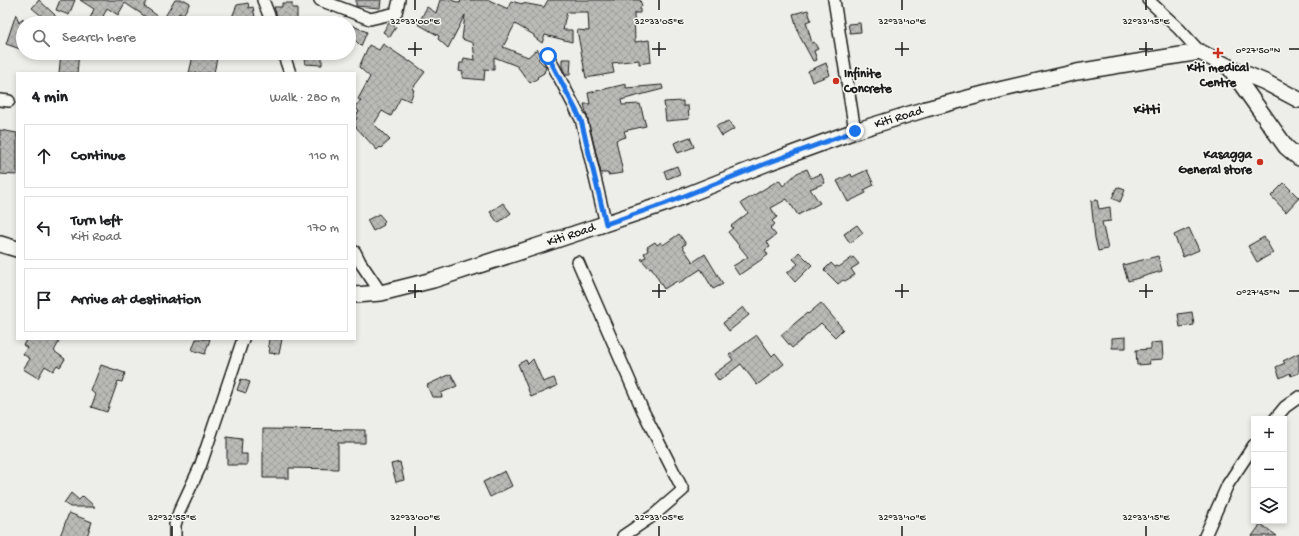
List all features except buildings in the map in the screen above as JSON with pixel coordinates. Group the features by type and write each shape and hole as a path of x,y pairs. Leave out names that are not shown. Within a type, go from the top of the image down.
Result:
{"street":[{"path":"263,0 269,16"},
{"path":"320,0 370,19 396,13 400,0"},
{"path":"834,0 855,131"},
{"path":"1148,0 1179,29 1200,52 1229,67 1265,82 1299,100"},
{"name":"Kiti Road","path":"356,296 381,293 433,280 606,224 664,204 770,162 855,131 926,109 1055,77 1200,52"},
{"path":"548,56 581,120 606,224"},
{"path":"285,60 290,72"},
{"path":"1229,67 1286,147 1299,158"},
{"path":"0,244 16,249"},
{"path":"356,254 381,293"},
{"path":"578,262 643,411 683,490 654,515 623,536"},
{"path":"175,536 175,525 179,512 200,467 243,340"},
{"path":"1278,416 1285,407 1299,397"},
{"path":"1205,536 1228,484 1251,450"}],"place":[{"name":"Kiti medical Centre","path":"1218,53"},
{"name":"Infinite Concrete","path":"836,81"},
{"name":"Kasagga General store","path":"1260,162"}],"district":[{"name":"Kitti","path":"1147,110"}],"route":[{"path":"548,56 581,120 606,224 664,204 770,162 855,131"}]}
